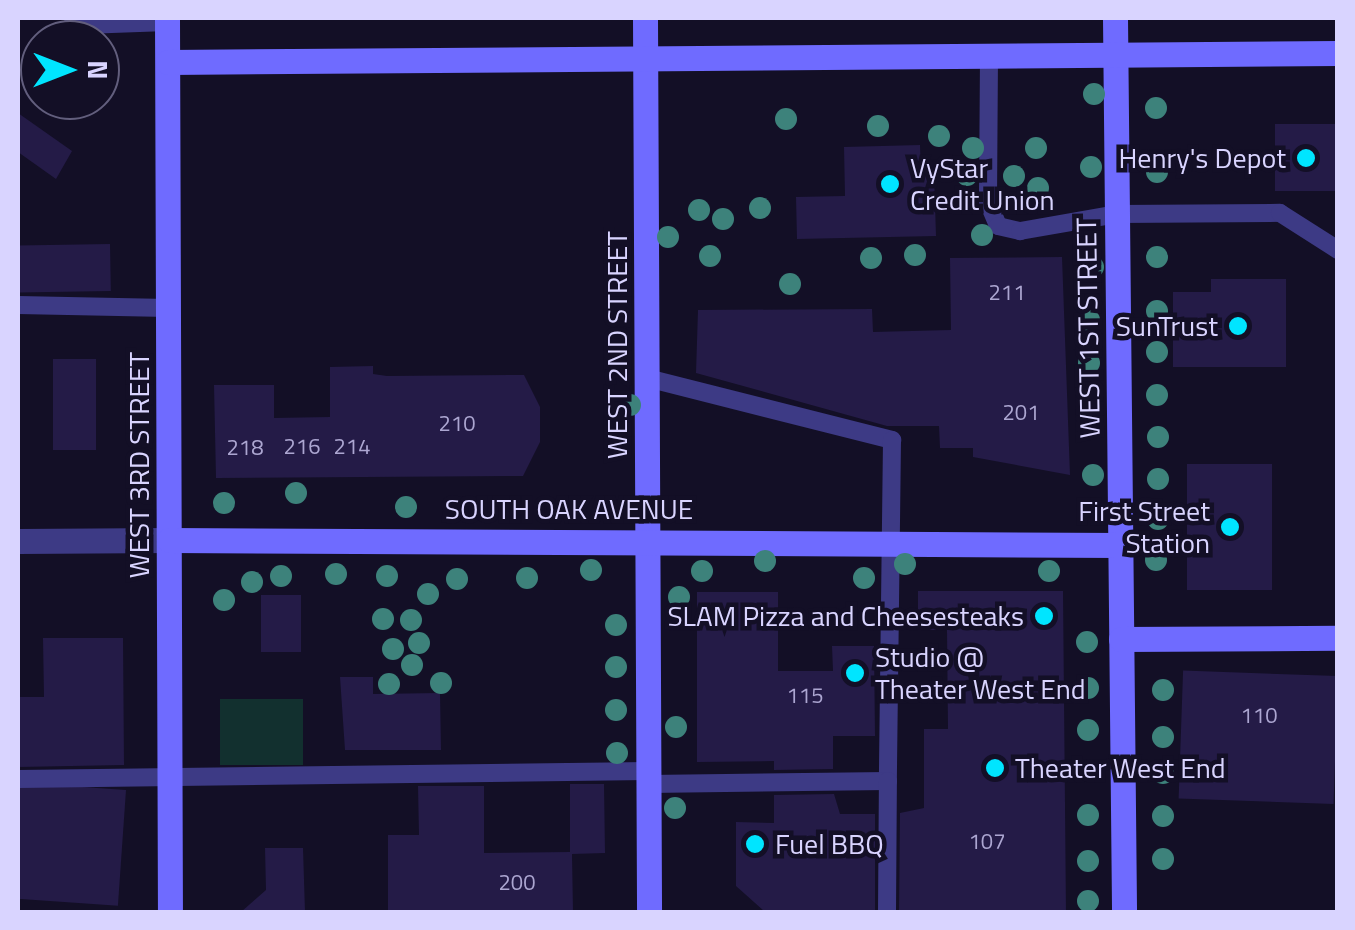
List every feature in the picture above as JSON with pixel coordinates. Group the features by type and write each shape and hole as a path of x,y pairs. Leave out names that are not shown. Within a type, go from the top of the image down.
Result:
{"street":[{"name":"WEST 2ND STREET","path":"646,18 649,912"},
{"name":"WEST 1ST STREET","path":"1116,18 1124,912"},
{"name":"WEST 3RD STREET","path":"167,20 170,912"},
{"path":"168,62 1338,53"},
{"name":"SOUTH OAK AVENUE","path":"18,541 647,538 1121,545"},
{"path":"1121,639 1338,638"}],"lane":[{"path":"73,18 84,25 167,20"},
{"path":"990,56 988,202 994,222 1020,231 1117,214 1280,213 1338,250"},
{"path":"18,305 168,308"},
{"path":"647,378 892,440 887,544 887,912"},
{"path":"18,779 888,781"}],"green space":[{"path":"220,699 303,699 303,765 220,765"}],"building":[{"path":"18,113 20,120 28,120 72,151 56,179 18,152"},
{"name":"Henry's Depot","path":"1275,124 1338,124 1338,191 1275,191"},
{"name":"VyStar Credit Union","path":"920,145 921,172 934,172 936,236 797,239 796,197 845,196 844,147"},
{"path":"110,244 111,291 19,293 18,246"},
{"path":"1062,257 1070,475 973,457 973,448 940,448 939,426 887,426 696,373 698,310 872,309 873,332 951,330 950,258"},
{"path":"1211,279 1286,279 1286,367 1173,367 1173,292 1211,292"},
{"path":"53,359 96,359 96,450 53,450"},
{"path":"373,366 373,374 387,376 524,375 540,407 540,442 523,476 216,478 214,385 274,385 274,418 330,417 330,367"},
{"name":"First Street Station","path":"1187,464 1272,464 1272,590 1187,590"},
{"path":"918,591 1063,591 1066,912 899,912 900,813 924,808 924,729 948,729 947,630 918,630"},
{"path":"697,592 778,592 778,671 833,671 832,646 874,646 875,736 833,736 833,769 774,770 774,761 697,762"},
{"path":"261,595 301,595 301,652 261,652"},
{"path":"43,638 123,638 124,765 18,767 18,697 44,697"},
{"path":"1183,671 1338,676 1334,804 1179,799"},
{"path":"340,677 373,677 373,694 440,693 441,750 345,750"},
{"path":"18,782 126,790 118,906 18,899"},
{"path":"570,784 604,784 605,853 572,854 573,912 388,912 388,835 419,835 418,786 484,786 484,853 570,852"},
{"path":"834,794 840,814 875,814 875,912 765,912 736,886 736,822 774,823 774,795"},
{"path":"265,848 303,848 305,912 241,912 266,890"}],"place":[{"name":"Henry's Depot","path":"1306,158"},
{"name":"VyStar Credit Union","path":"890,184"},
{"name":"SunTrust","path":"1238,326"},
{"name":"First Street Station","path":"1230,527"},
{"name":"SLAM Pizza and Cheesesteaks","path":"1044,616"},
{"name":"Studio @ Theater West End","path":"855,673"},
{"name":"Theater West End","path":"995,768"},
{"name":"Fuel BBQ","path":"755,844"}]}
